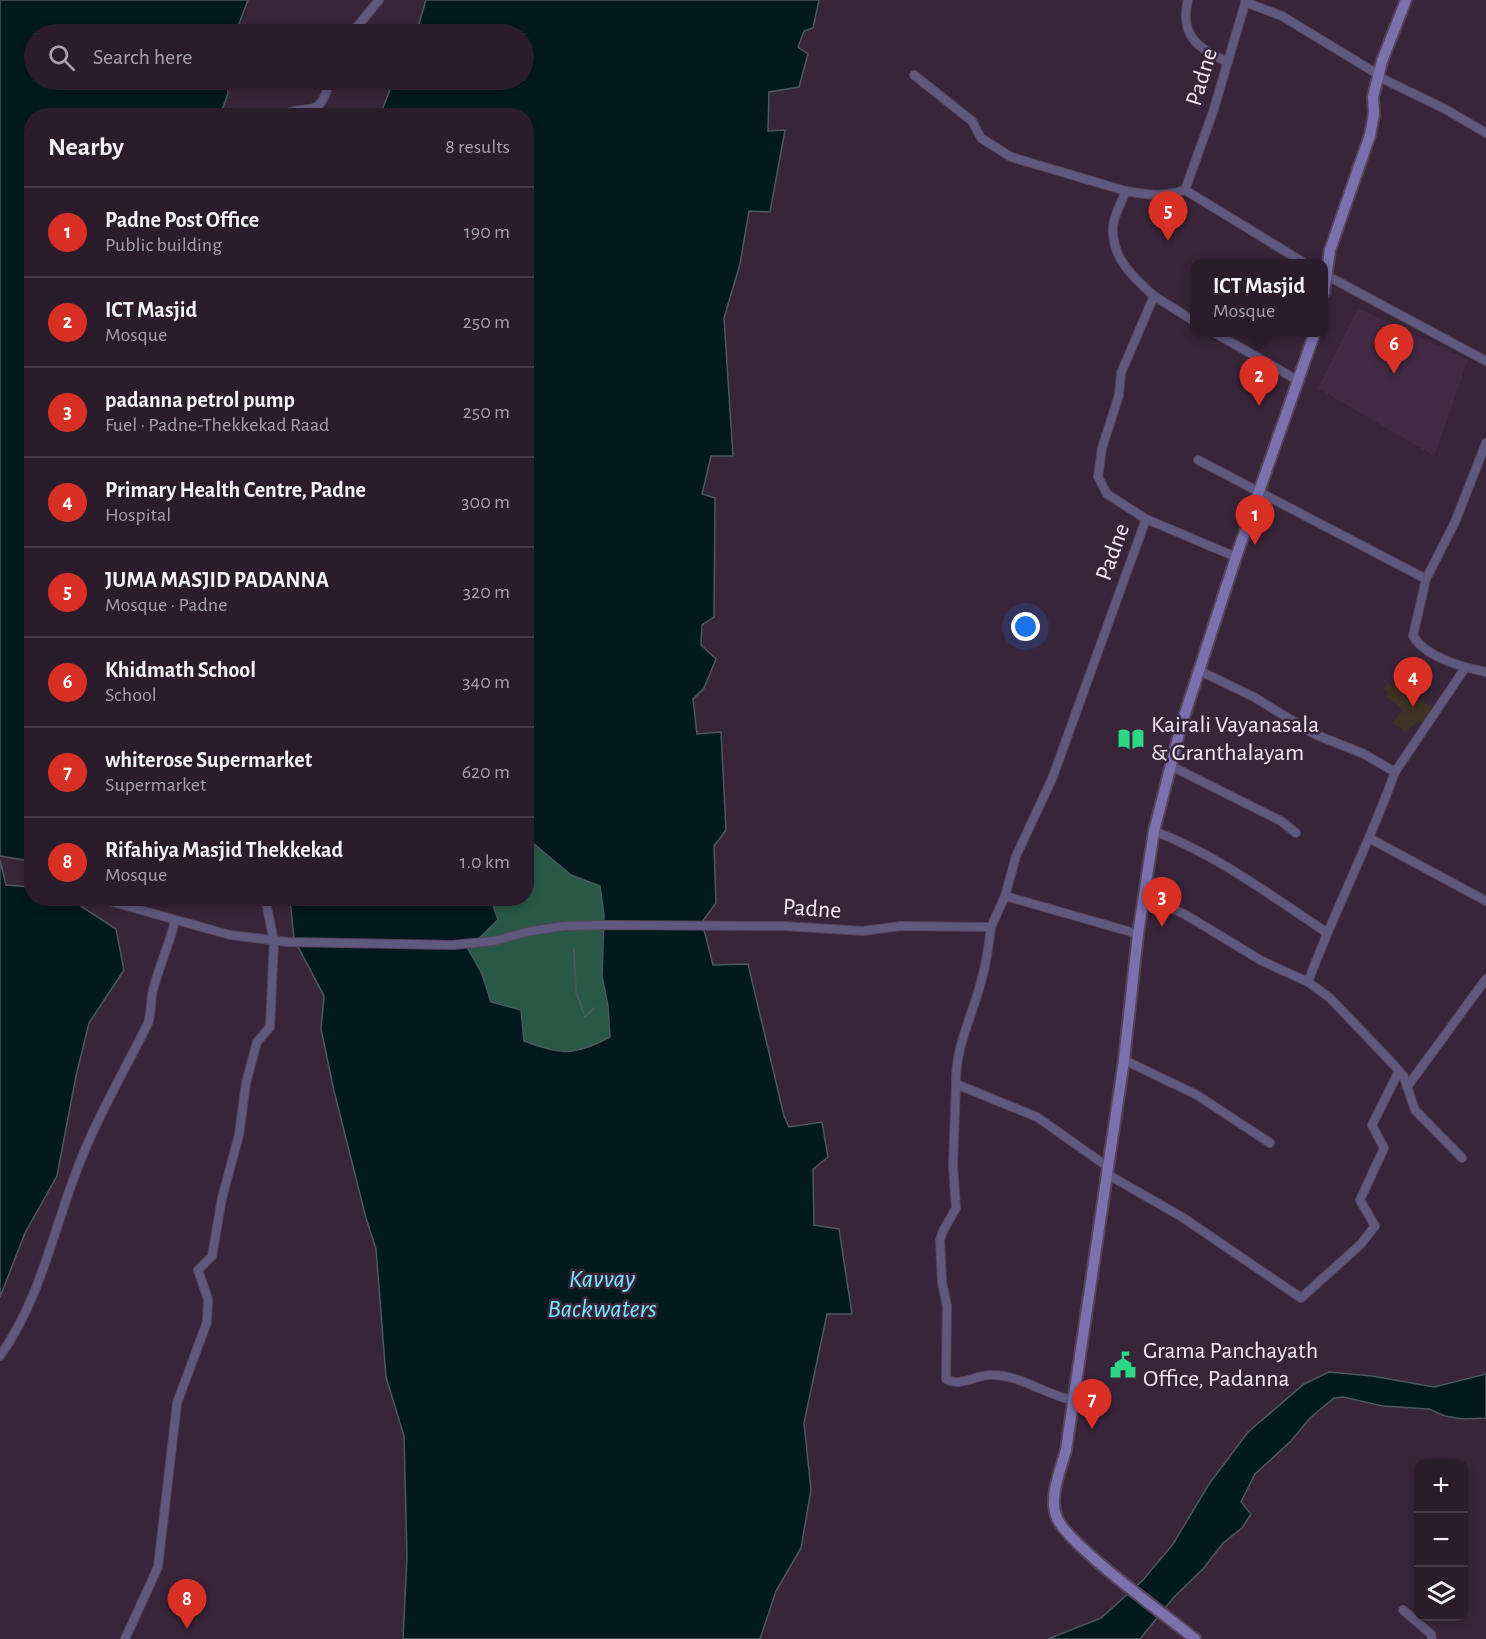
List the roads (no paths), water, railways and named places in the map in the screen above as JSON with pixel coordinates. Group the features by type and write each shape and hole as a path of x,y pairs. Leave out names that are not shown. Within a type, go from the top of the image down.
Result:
{"main road":[{"path":"1328,260 1370,135 1374,114 1373,97 1393,28 1406,0"},
{"path":"1195,1639 1092,1556 1063,1527 1057,1518 1054,1506 1073,1400 1125,1060 1138,934 1154,831 1171,766 1236,557 1314,337"}],"street":[{"path":"359,24 379,0"},
{"path":"1188,0 1185,11 1186,26 1193,41 1228,62"},
{"path":"1246,1 1282,16 1379,76 1445,109 1486,133"},
{"name":"Padne","path":"1185,190 1246,1"},
{"path":"914,75 972,121 981,138 1011,157 1126,191 1148,195 1168,195 1185,190 1298,259"},
{"path":"314,108 325,99 327,90"},
{"path":"1126,191 1113,225 1117,253 1127,272 1154,296 1190,318"},
{"path":"1328,277 1486,361"},
{"name":"Padne","path":"125,906 230,935 288,942 453,945 494,941 531,931 564,927 742,925 863,932 901,926 991,927 1005,896 1016,856 1052,779 1146,519 1107,494 1098,477 1102,448 1119,395 1121,373 1154,296"},
{"path":"1220,337 1299,381"},
{"path":"1486,443 1455,522 1426,579 1413,636 1420,647 1465,668 1486,672"},
{"path":"1198,460 1426,579"},
{"path":"1146,519 1236,557"},
{"path":"1308,982 1326,932 1369,838 1395,772 1465,668"},
{"path":"1200,671 1254,697 1314,734 1364,754 1395,772"},
{"path":"1171,766 1281,821 1296,832"},
{"path":"1154,831 1179,840 1238,874 1326,932"},
{"path":"1369,838 1486,902"},
{"path":"1145,895 1186,915 1262,961 1308,982 1355,1023 1399,1071 1414,1110 1461,1158"},
{"path":"1005,896 1138,934"},
{"path":"125,1639 158,1568 177,1403 207,1322 208,1299 198,1270 212,1256 222,1198 239,1135 246,1083 257,1042 270,1027 274,941 267,906"},
{"path":"0,1356 17,1329 50,1254 74,1176 91,1135 148,1023 152,1012 153,988 168,952 175,921"},
{"path":"991,927 982,981 961,1039 956,1067 953,1165 956,1208 940,1240 942,1282 947,1306 946,1379 959,1382 995,1374 1073,1400"},
{"path":"1407,1087 1486,979"},
{"path":"1125,1060 1197,1095 1270,1143"},
{"path":"956,1084 1037,1117 1108,1170 1182,1216 1301,1298 1361,1244 1375,1226 1360,1200 1384,1148 1372,1125 1399,1071"},
{"path":"1403,1610 1431,1634 1432,1639"}],"water":[{"path":"0,0 248,0 239,24 24,24 24,90 228,90 228,94 223,108 24,108 24,860 0,856"},
{"name":"Kavvay Backwaters","path":"426,0 819,0 813,28 804,31 798,47 808,54 799,87 769,92 768,131 785,130 770,212 749,211 740,264 724,318 733,456 711,456 702,494 715,498 714,617 702,625 701,645 716,659 704,688 693,699 697,734 721,732 726,830 714,846 716,903 702,922 713,965 748,964 784,1116 789,1127 822,1122 828,1157 813,1169 814,1225 839,1229 852,1314 827,1314 804,1423 811,1490 801,1548 776,1591 760,1639 403,1639 407,1557 404,1436 386,1377 376,1249 334,1091 321,1029 324,996 294,939 291,906 493,906 498,920 468,949 482,974 491,1002 521,1010 524,1041 548,1049 567,1051 587,1048 610,1037 608,1006 602,976 604,915 600,886 571,875 534,844 534,108 383,108 390,90 534,90 534,24 419,24"},
{"path":"0,860 6,885 24,886 24,906 81,906 116,929 124,970 89,1023 76,1076 57,1176 25,1233 0,1297"},
{"path":"1329,1372 1372,1376 1434,1387 1486,1374 1486,1418 1463,1419 1445,1416 1429,1409 1383,1406 1343,1397 1334,1398 1310,1418 1291,1441 1255,1474 1241,1502 1251,1514 1242,1528 1223,1543 1203,1569 1174,1597 1140,1639 1048,1639 1101,1618 1143,1580 1173,1544 1209,1484 1248,1432 1304,1384"}],"waterway":[{"path":"574,949 576,992 585,1017 594,1008"}],"place":[{"name":"JUMA MASJID PADANNA","path":"1168,241"},
{"name":"Khidmath School","path":"1394,374"},
{"name":"ICT Masjid","path":"1259,406"},
{"name":"Padne Post Office","path":"1255,545"},
{"name":"Primary Health Centre, Padne","path":"1413,707"},
{"name":"Kairali Vayanasala & Granthalayam","path":"1131,739"},
{"name":"padanna petrol pump","path":"1162,927"},
{"name":"Grama Panchayath Office, Padanna","path":"1123,1365"},
{"name":"whiterose Supermarket","path":"1092,1429"},
{"name":"Rifahiya Masjid Thekkekad","path":"187,1629"}]}
